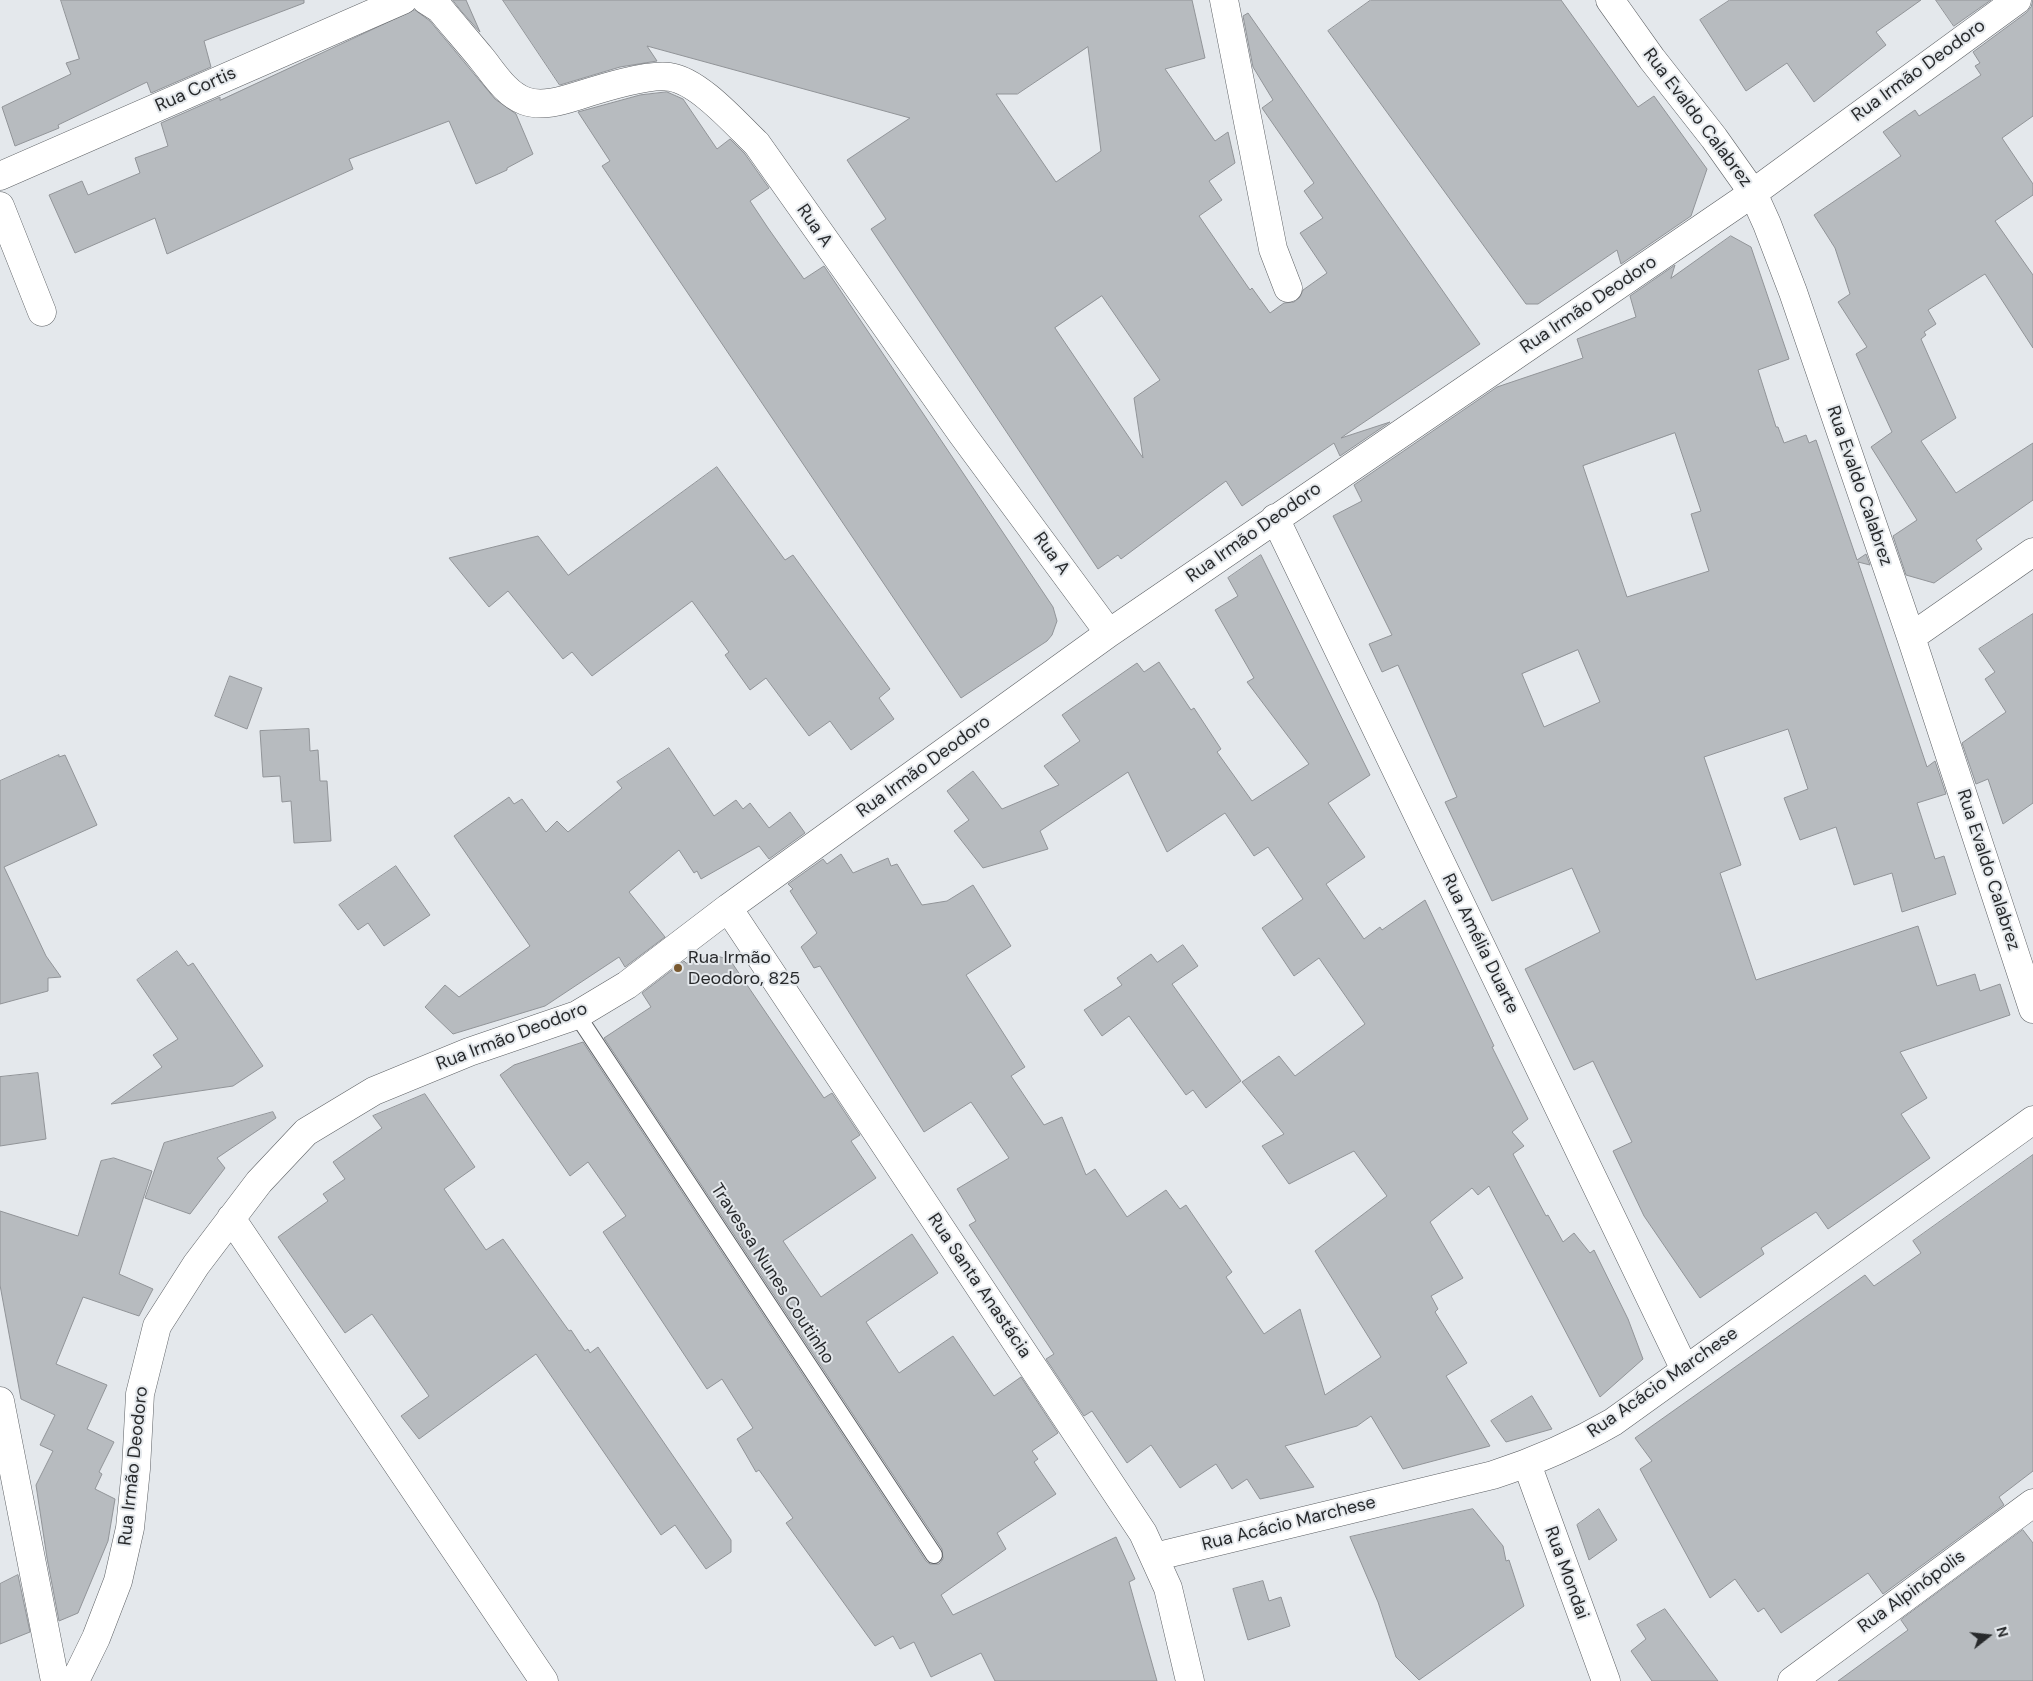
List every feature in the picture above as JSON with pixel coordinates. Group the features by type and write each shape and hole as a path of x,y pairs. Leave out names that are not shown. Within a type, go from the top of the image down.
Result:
{"street":[{"name":"Rua A","path":"426,0 440,9 506,89 526,101 554,103 644,78 669,76 683,80 707,97 732,120 757,144 957,426 1109,633"},
{"path":"1224,0 1273,249 1288,288"},
{"name":"Rua Evaldo Calabrez","path":"1610,0 1753,193 1793,292 1911,637 2033,1009"},
{"name":"Rua Irmão Deodoro","path":"75,1681 96,1638 118,1581 130,1528 136,1469 140,1394 157,1326 196,1265 231,1218 259,1182 306,1132 374,1091 469,1052 577,1015 627,985 728,908 1109,633 1753,193 2017,0"},
{"name":"Rua Cortis","path":"0,176 398,2"},
{"path":"0,206 42,312"},
{"name":"Rua Amélia Duarte","path":"1275,518 1685,1370"},
{"path":"1911,637 2033,552"},
{"name":"Rua Santa Anastácia","path":"728,908 1143,1532 1168,1588 1190,1681"},
{"name":"Rua Acácio Marchese","path":"1154,1557 1493,1475 1527,1464 1579,1442 1614,1422 2033,1120"},
{"path":"231,1218 544,1681"},
{"path":"0,1401 55,1681"},
{"name":"Rua Mondai","path":"1527,1464 1606,1681"},
{"name":"Rua Alpinópolis","path":"1792,1681 2033,1503"}],"lane":[{"name":"Travessa Nunes Coutinho","path":"577,1015 934,1555"}],"building":[{"path":"61,0 304,0 304,3 204,41 211,67 151,93 147,82 58,125 59,128 15,146 2,107 71,74 66,63 79,59"},
{"path":"453,0 466,0 480,32 462,12"},
{"path":"503,0 1192,0 1205,58 1165,69 1215,141 1228,132 1235,163 1209,181 1222,200 1199,216 1250,290 1252,288 1270,313 1284,303 1294,302 1300,297 1303,290 1327,273 1300,233 1323,218 1304,191 1314,183 1262,108 1273,100 1253,67 1243,16 1248,13 1480,344 1341,438 1390,422 1340,456 1334,443 1242,506 1226,481 1121,559 1118,555 1098,569 871,229 886,219 847,160 910,118 647,46 657,61 620,67 560,85","holes":["1088,47 1101,151 1056,182 996,94 1017,94","1102,296 1160,380 1134,398 1143,458 1055,328"]},
{"path":"1371,0 1561,0 1638,107 1654,96 1707,169 1691,216 1621,264 1617,250 1538,304 1526,304 1328,31"},
{"path":"1730,0 1921,0 1876,32 1886,45 1814,102 1787,63 1746,91 1700,20"},
{"path":"1936,0 1991,0 1954,26"},
{"path":"2033,0 2033,116 2002,138 2033,184 2033,195 1995,221 2033,275 2033,348 1985,274 1928,310 1936,324 1924,332 1926,335 1921,339 1956,418 1921,441 1956,493 2033,443 2033,500 1976,540 1982,549 1934,583 1906,575 1893,536 1917,520 1871,447 1892,432 1856,354 1867,347 1838,302 1850,294 1835,248 1814,215 1901,156 1883,132 1915,110 1919,116 1981,75 1975,66 1980,63 1973,52 2026,13 2031,7"},
{"path":"415,10 430,21 495,99 516,114 533,154 507,168 507,170 476,184 449,121 349,159 353,169 167,254 155,218 75,253 49,195 82,181 88,195 140,173 135,158 168,146 161,123 220,97 220,100"},
{"path":"667,92 683,99 717,149 730,139 745,154 769,188 750,201 768,228 804,279 824,266 1053,607 1057,621 1052,635 1047,641 961,698 602,166 610,161 578,112 640,95"},
{"path":"1731,236 1751,247 1789,359 1758,370 1776,427 1778,427 1784,443 1806,435 1809,443 1816,440 1857,560 1866,554 1870,565 1858,562 1927,767 1935,761 1946,794 1917,803 1935,859 1944,856 1956,894 1902,912 1892,873 1854,885 1836,827 1800,840 1784,798 1808,789 1788,729 1704,757 1741,865 1720,873 1756,980 1918,926 1937,986 1975,974 1980,991 2000,984 2010,1015 1900,1052 1927,1098 1901,1114 1930,1158 1828,1229 1816,1212 1761,1248 1764,1254 1700,1298 1644,1216 1613,1151 1632,1142 1593,1061 1574,1070 1525,969 1600,932 1572,868 1492,901 1445,802 1457,797 1398,665 1382,672 1369,644 1392,635 1333,516 1362,501 1354,485 1497,387 1583,358 1577,339 1636,317 1630,296 1675,265 1671,278","holes":["1675,433 1701,511 1691,514 1709,571 1627,597 1583,466","1578,650 1600,702 1544,727 1522,674"]},
{"path":"717,467 785,560 793,555 890,689 879,698 894,719 851,750 830,721 809,736 766,678 750,690 725,655 729,652 692,601 592,676 572,652 563,659 508,591 489,607 449,558 538,536 568,575"},
{"path":"1261,555 1370,775 1328,803 1365,857 1326,884 1364,939 1380,927 1382,930 1425,900 1494,1046 1492,1047 1528,1119 1512,1132 1524,1146 1513,1154 1546,1216 1548,1215 1563,1242 1574,1233 1590,1253 1594,1250 1628,1319 1643,1359 1600,1397 1489,1186 1478,1195 1472,1188 1430,1222 1463,1278 1431,1296 1438,1309 1435,1312 1467,1363 1446,1376 1490,1446 1403,1469 1371,1416 1357,1426 1285,1446 1314,1487 1260,1499 1247,1479 1232,1489 1216,1464 1180,1488 1151,1445 1127,1463 1092,1411 1084,1416 1046,1359 1054,1354 969,1225 976,1221 957,1189 1009,1158 971,1102 924,1132 820,966 814,968 801,947 817,933 790,891 793,889 788,884 823,859 827,864 841,854 853,873 888,858 891,866 897,864 922,905 947,901 973,885 1011,946 966,975 1025,1067 1011,1076 1044,1125 1062,1117 1086,1175 1095,1169 1127,1217 1166,1190 1180,1209 1186,1205 1232,1272 1226,1277 1264,1334 1300,1309 1325,1395 1381,1357 1315,1251 1387,1196 1354,1151 1289,1184 1262,1146 1284,1134 1242,1082 1279,1056 1295,1076 1365,1024 1319,958 1294,976 1262,928 1303,899 1268,847 1254,856 1225,813 1167,852 1128,772 1040,831 1048,849 983,868 954,831 969,820 947,791 973,771 1002,809 1059,785 1044,766 1080,741 1062,715 1137,663 1144,672 1159,662 1191,710 1194,708 1221,749 1217,752 1252,801 1309,764 1247,682 1254,678 1215,610 1238,596 1228,578"},
{"path":"2033,614 2033,803 2003,824 1988,779 1976,784 1962,743 2006,712 1985,679 1995,672 1979,649"},
{"path":"230,676 262,688 247,729 215,716"},
{"path":"309,729 310,751 318,750 320,781 327,781 331,841 294,843 291,801 282,802 280,776 263,777 260,731"},
{"path":"669,748 714,816 736,800 743,809 750,803 769,828 790,812 805,833 769,859 759,846 701,879 697,871 694,873 679,850 629,892 665,937 625,967 619,957 545,1006 453,1034 425,1007 445,985 459,997 530,946 454,836 509,797 514,804 522,799 546,832 557,821 568,832 622,788 617,782"},
{"path":"59,755 59,757 65,755 97,825 4,867 46,956 61,977 48,978 48,991 0,1004 0,781"},
{"path":"396,866 430,915 384,946 368,923 358,930 339,905"},
{"path":"1183,945 1198,966 1172,984 1241,1081 1206,1108 1193,1090 1186,1095 1129,1016 1102,1036 1084,1010 1122,985 1117,978 1151,954 1157,962"},
{"path":"177,951 188,966 193,963 263,1066 233,1086 111,1104 162,1067 153,1055 178,1039 137,980"},
{"path":"714,955 730,960 824,1098 832,1093 860,1135 851,1141 876,1178 783,1241 821,1297 912,1234 938,1273 866,1322 899,1373 953,1336 994,1396 1021,1377 1058,1433 1032,1451 1038,1459 1034,1462 1056,1494 997,1533 1006,1549 941,1595 953,1615 1116,1537 1135,1579 1129,1582 1157,1681 995,1681 981,1653 931,1677 914,1642 900,1649 893,1636 875,1646 786,1523 793,1518 759,1470 756,1472 737,1439 753,1428 722,1379 707,1389 603,1232 626,1216 588,1162 570,1176 500,1075 514,1065 583,1042 926,1561 930,1564 939,1564 943,1559 942,1549 604,1038 651,1007 642,993 684,961 686,963"},
{"path":"38,1073 46,1139 0,1146 0,1077"},
{"path":"425,1094 475,1167 444,1189 486,1250 503,1239 585,1351 588,1349 590,1353 598,1347 731,1540 731,1552 706,1569 675,1525 661,1535 536,1354 419,1439 401,1416 429,1396 372,1314 345,1333 278,1237 328,1201 323,1194 345,1179 333,1162 382,1128 373,1116"},
{"path":"273,1112 276,1118 217,1158 225,1168 190,1214 145,1198 164,1143"},
{"path":"2033,1155 2033,1471 1999,1497 2004,1505 1883,1594 1868,1573 1781,1633 1764,1608 1758,1612 1735,1579 1710,1598 1640,1469 1652,1461 1635,1438 1865,1275 1874,1286 1921,1253 1913,1241"},
{"path":"114,1158 152,1171 119,1274 153,1289 139,1316 83,1297 56,1364 107,1385 87,1429 114,1442 99,1472 102,1474 95,1489 115,1499 108,1541 78,1613 59,1621 36,1485 53,1451 40,1445 55,1415 21,1399 0,1285 0,1211 78,1236 101,1161"},
{"path":"1532,1396 1552,1429 1506,1442 1491,1421"},
{"path":"1473,1509 1503,1546 1506,1561 1509,1560 1524,1606 1419,1680 1396,1657 1378,1602 1350,1537"},
{"path":"1599,1509 1617,1540 1589,1560 1577,1525"},
{"path":"2023,1530 2033,1543 2033,1681 1838,1681 1908,1630 1901,1620"},
{"path":"18,1575 30,1632 0,1644 0,1584"},
{"path":"1263,1581 1269,1601 1281,1597 1290,1626 1248,1640 1233,1589"},
{"path":"1665,1609 1718,1681 1652,1681 1631,1651 1646,1639 1637,1625"}],"place":[{"name":"Rua Irmão Deodoro, 825","path":"678,968"}]}
